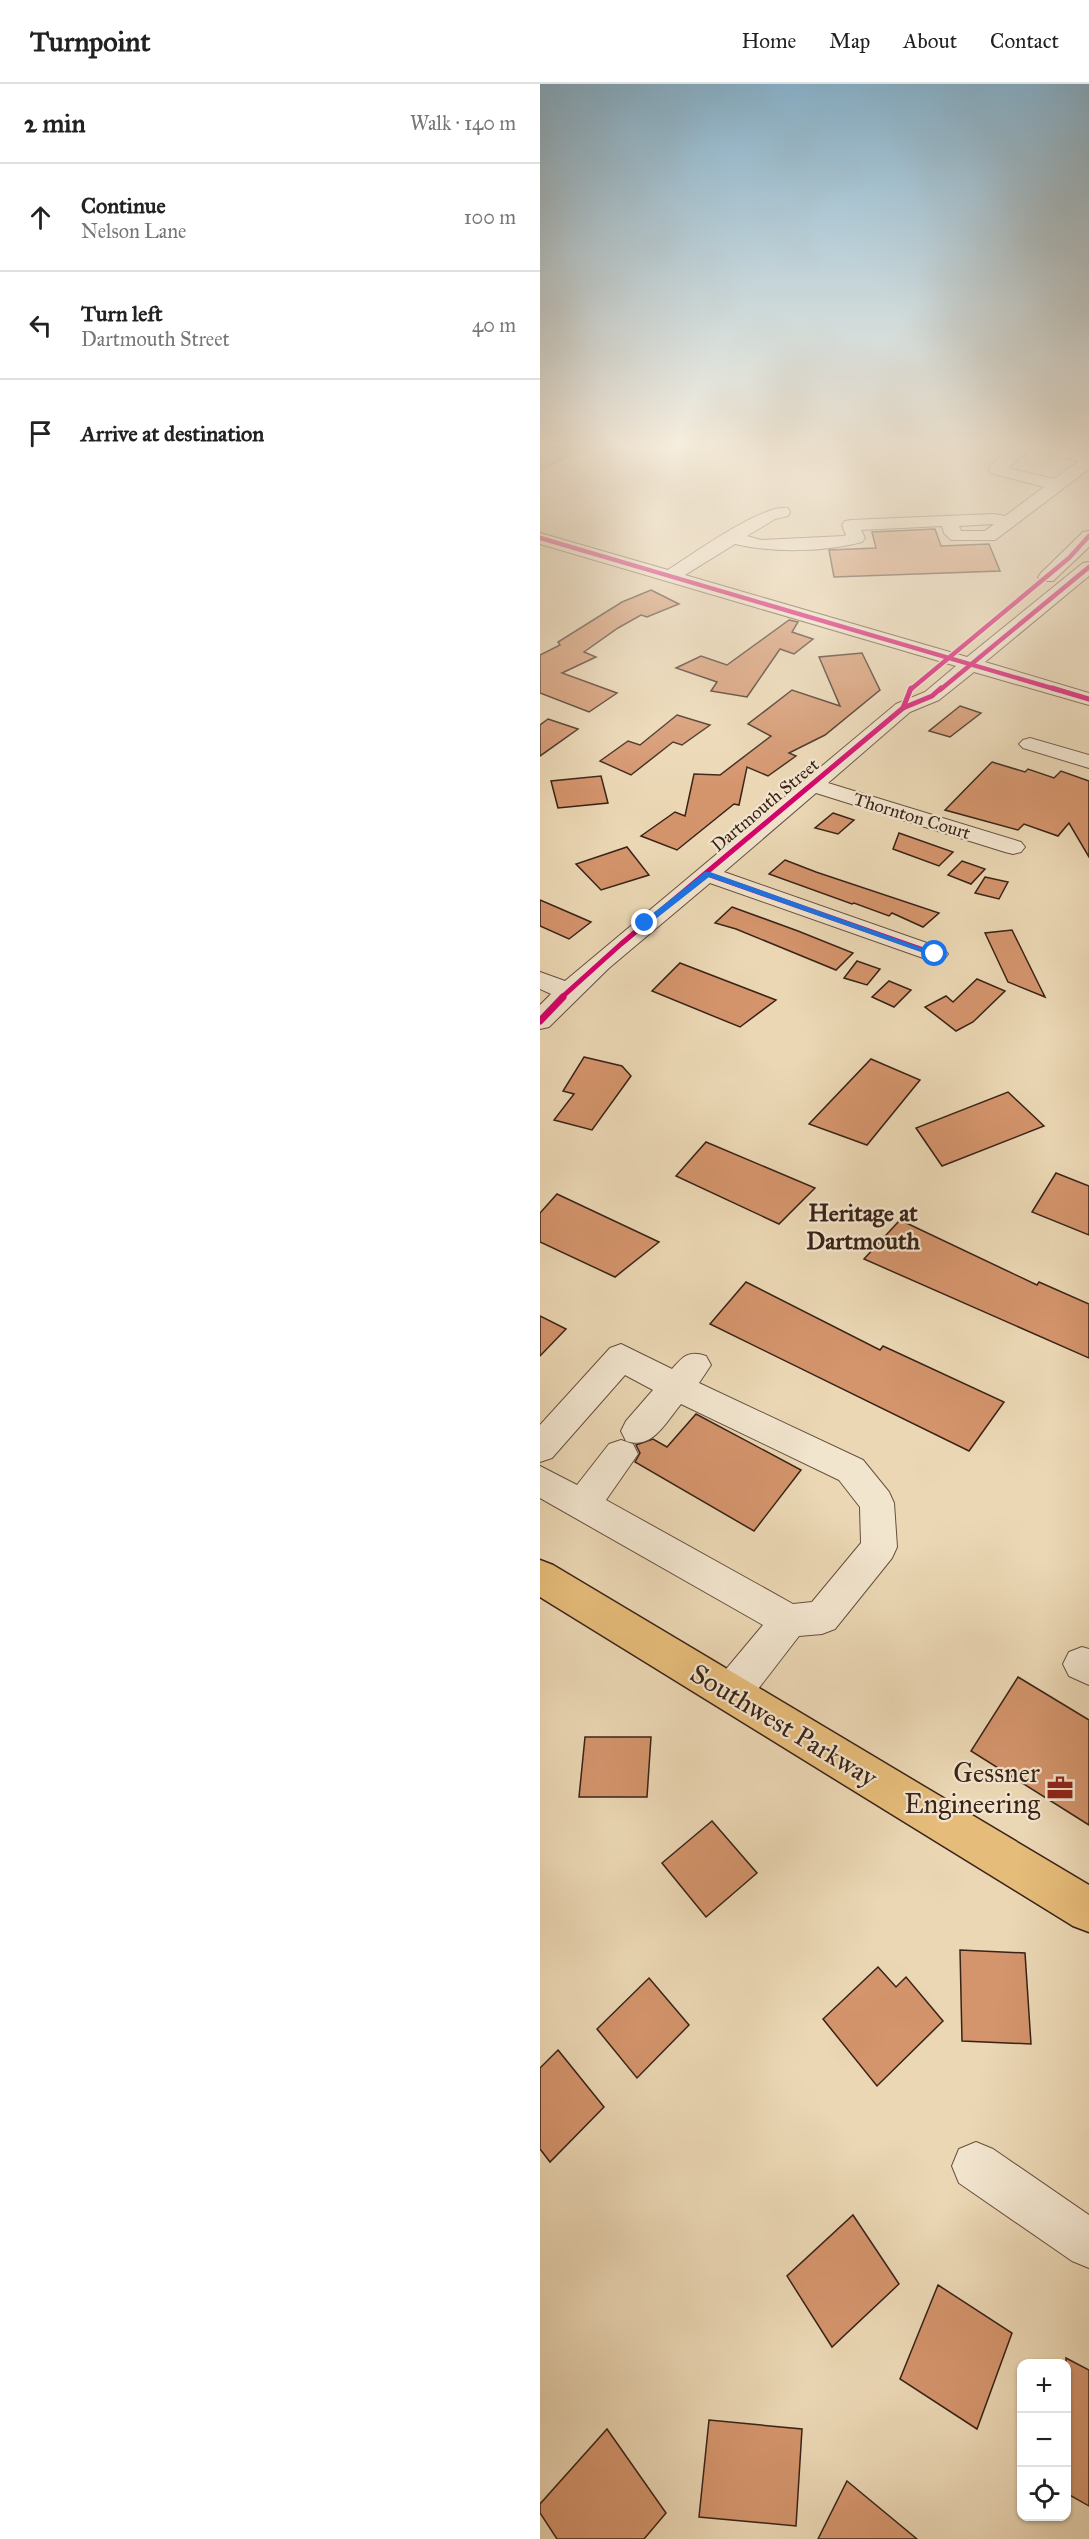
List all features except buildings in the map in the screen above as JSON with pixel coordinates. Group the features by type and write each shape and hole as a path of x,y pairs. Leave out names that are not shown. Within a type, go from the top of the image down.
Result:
{"main road":[{"name":"Southwest Parkway","path":"540,1577 1089,1910"}],"street":[{"path":"621,562 1089,699"},
{"path":"670,576 694,562"},
{"name":"Dartmouth Street","path":"903,708 910,689 1065,562"},
{"name":"Dartmouth Street","path":"540,1021 567,991 645,923 708,874 903,708 933,696 1089,567"},
{"path":"1030,744 1089,762"},
{"name":"Thornton Court","path":"812,785 1012,847"},
{"path":"708,874 935,954"},
{"path":"540,980 567,991"},
{"path":"540,1448 621,1357 685,1376 851,1470 877,1503 879,1547 822,1617 789,1621 540,1481"},
{"path":"582,1505 629,1442 685,1376"},
{"path":"731,1693 789,1621"},
{"path":"975,2166 1089,2244"}],"cycle path":[{"path":"620,562 1089,699"},
{"path":"903,708 910,689 1065,562"},
{"path":"540,1021 600,962 903,708 932,696 1089,567"},
{"path":"707,874 935,954"}],"place":[{"name":"Gessner Engineering","path":"1060,1788"}],"district":[{"name":"Heritage at Dartmouth","path":"863,1227"}],"route":[{"path":"645,923 708,874 935,954"}]}
